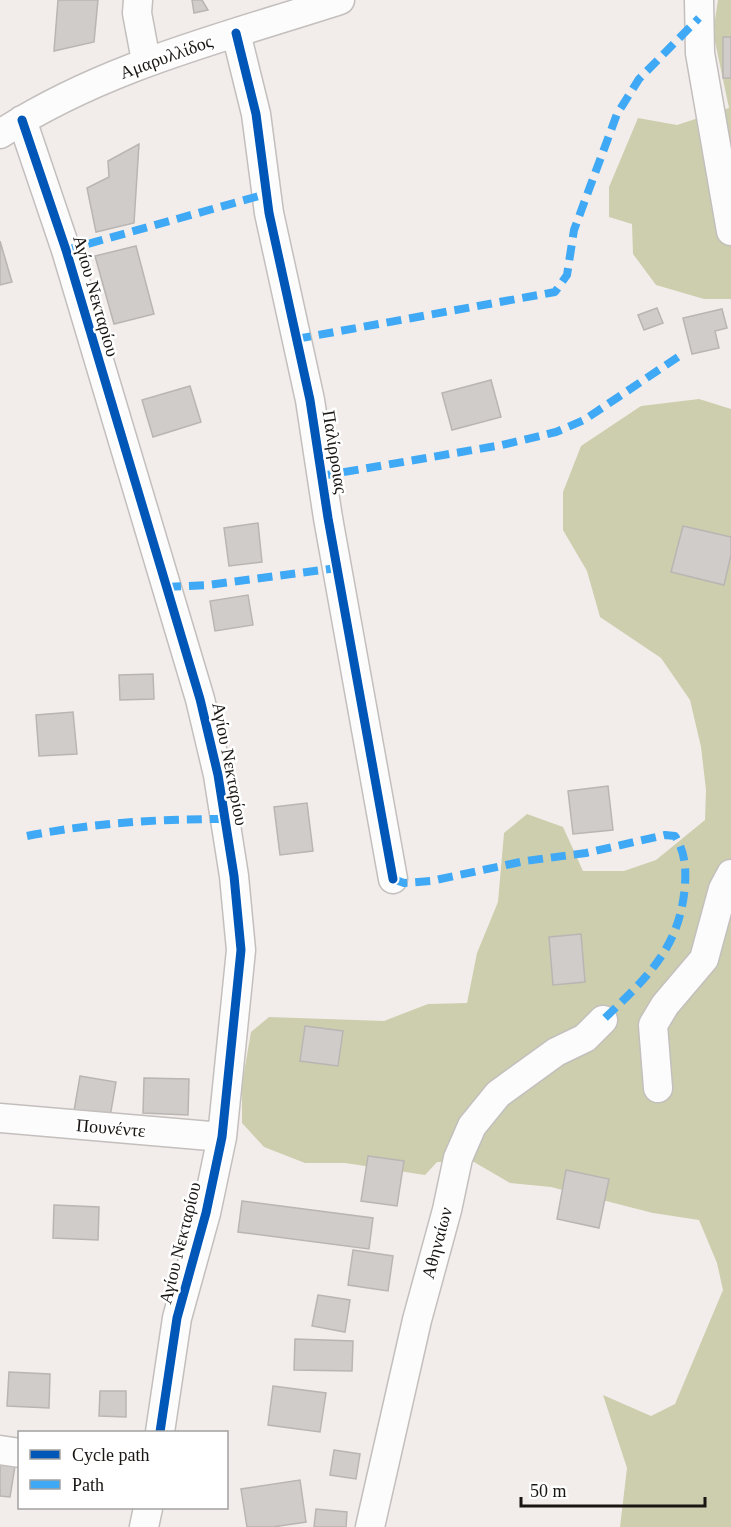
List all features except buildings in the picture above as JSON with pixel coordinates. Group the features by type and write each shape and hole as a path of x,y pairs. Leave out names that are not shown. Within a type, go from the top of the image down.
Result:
{"street":[{"path":"138,0 136,13 146,61"},
{"name":"Αμαρυλλίδος","path":"11,127 146,61 340,0"},
{"path":"699,0 700,53 731,231"},
{"name":"Παλίρροιας","path":"236,33 256,114 269,213 310,400 328,518 393,879"},
{"name":"Αγίου Νεκταρίου","path":"11,127 59,228 200,699 218,775 234,876 241,950 222,1137 206,1214 177,1318 160,1431"},
{"path":"657,1088 653,1024 665,1005 704,959 723,889 731,874"},
{"name":"Αθηναίων","path":"370,1527 417,1320 447,1210 458,1158 472,1126 498,1094 556,1052 585,1038 603,1020"},
{"name":"Πουνέντε","path":"0,1118 222,1137"},
{"path":"0,1450 18,1452"},
{"path":"144,1527 147,1509"}],"green space":[{"path":"718,0 731,0 731,299 704,299 656,285 633,254 632,224 609,217 609,187 638,118 677,125 729,108 713,32"},
{"path":"699,399 731,409 731,1527 620,1527 627,1468 603,1395 651,1416 675,1404 723,1290 717,1263 699,1220 653,1213 551,1187 510,1183 474,1162 437,1162 425,1175 345,1163 305,1163 264,1147 242,1123 242,1084 251,1032 269,1017 384,1021 428,1004 467,1003 477,953 498,902 504,833 527,814 563,827 583,871 624,871 656,860 705,820 706,790 701,747 690,700 661,658 600,617 587,571 563,530 563,492 581,446 641,406"}],"marked path":[{"path":"296,339 555,292 567,275 574,230 617,114 639,79 699,18"},
{"path":"66,250 266,194"},
{"path":"321,476 502,445 556,432 584,420 678,357"},
{"path":"166,587 208,585 337,568"},
{"path":"27,836 125,823 225,819"},
{"path":"393,879 404,883 431,881 525,861 586,853 665,835 675,836 683,854 685,872 682,907 676,927 668,945 647,976 603,1020"}],"cycle path":[{"path":"236,33 256,114 269,213 310,400 328,518 393,879"},
{"path":"22,120 66,250 200,699 218,775 234,876 241,950 222,1137 206,1213 177,1318 160,1431"}]}
